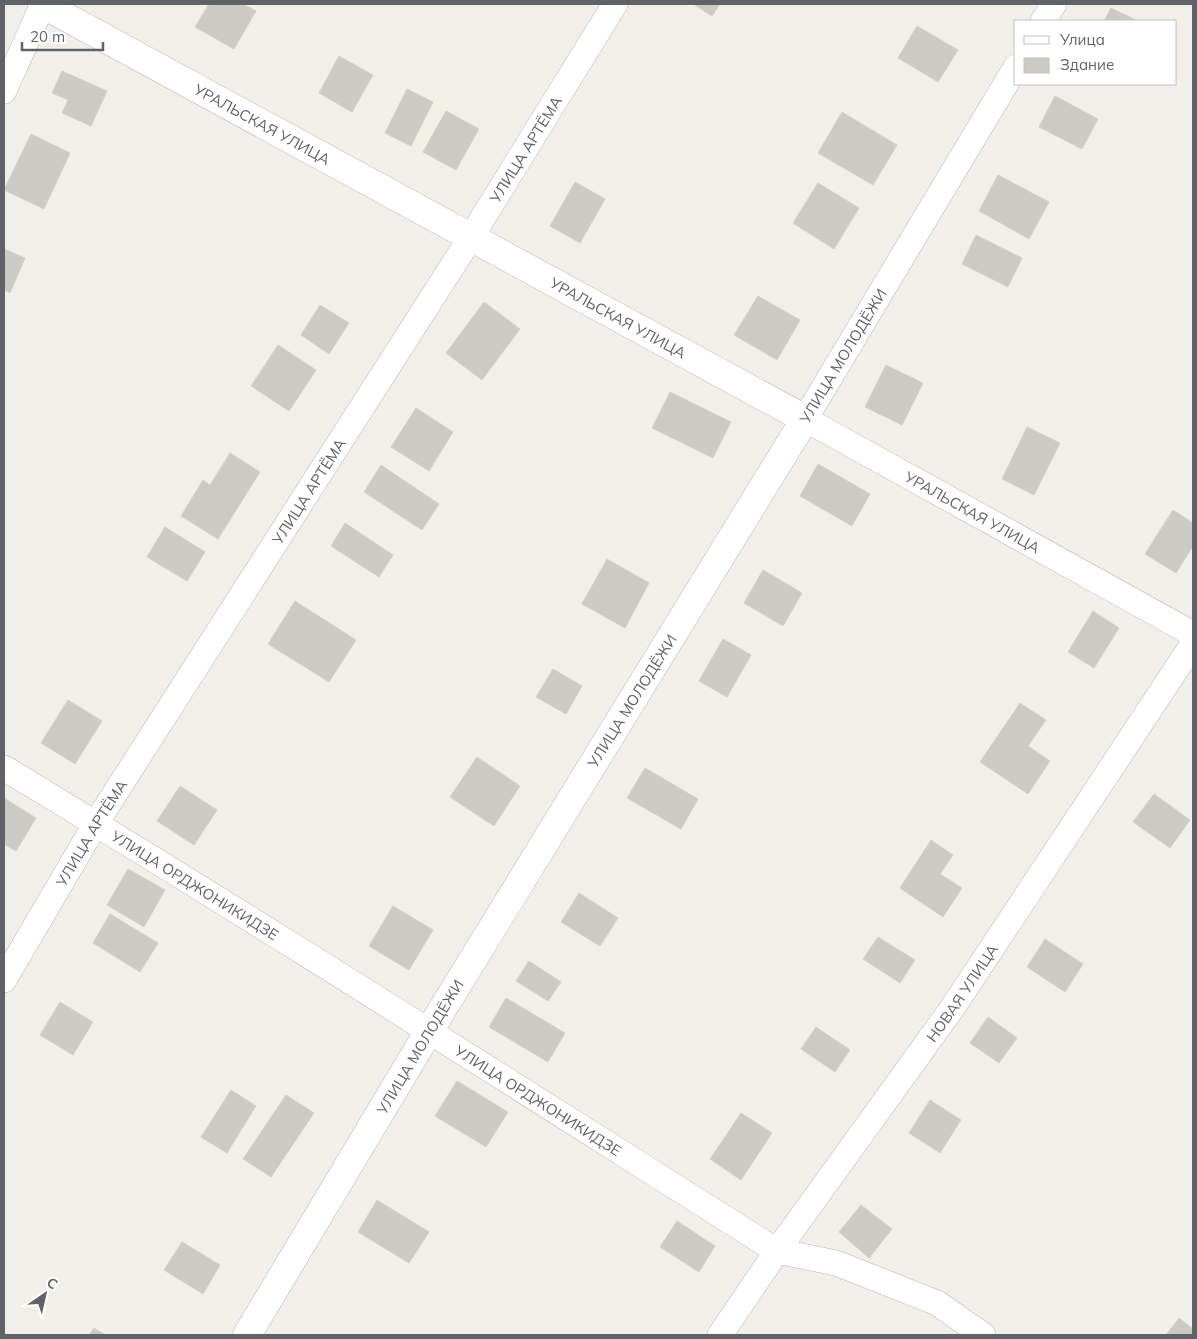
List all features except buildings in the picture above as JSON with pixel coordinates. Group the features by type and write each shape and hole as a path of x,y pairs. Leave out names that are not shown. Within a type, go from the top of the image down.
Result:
{"main road":[{"name":"УРАЛЬСКАЯ УЛИЦА","path":"43,4 805,420"},
{"name":"УЛИЦА МОЛОДЁЖИ","path":"247,1335 429,1031 805,420"}],"street":[{"path":"4,91 43,4"},
{"name":"УЛИЦА АРТЁМА","path":"4,980 96,823 471,238 615,4"},
{"path":"1044,20 1054,4"},
{"name":"УЛИЦА МОЛОДЁЖИ","path":"805,420 1014,70"},
{"name":"УРАЛЬСКАЯ УЛИЦА","path":"805,420 1193,634"},
{"name":"НОВАЯ УЛИЦА","path":"720,1335 777,1251 953,1007 1193,644"},
{"name":"УЛИЦА ОРДЖОНИКИДЗЕ","path":"4,768 96,823 429,1031 777,1251 836,1263 937,1303 983,1335"}]}
